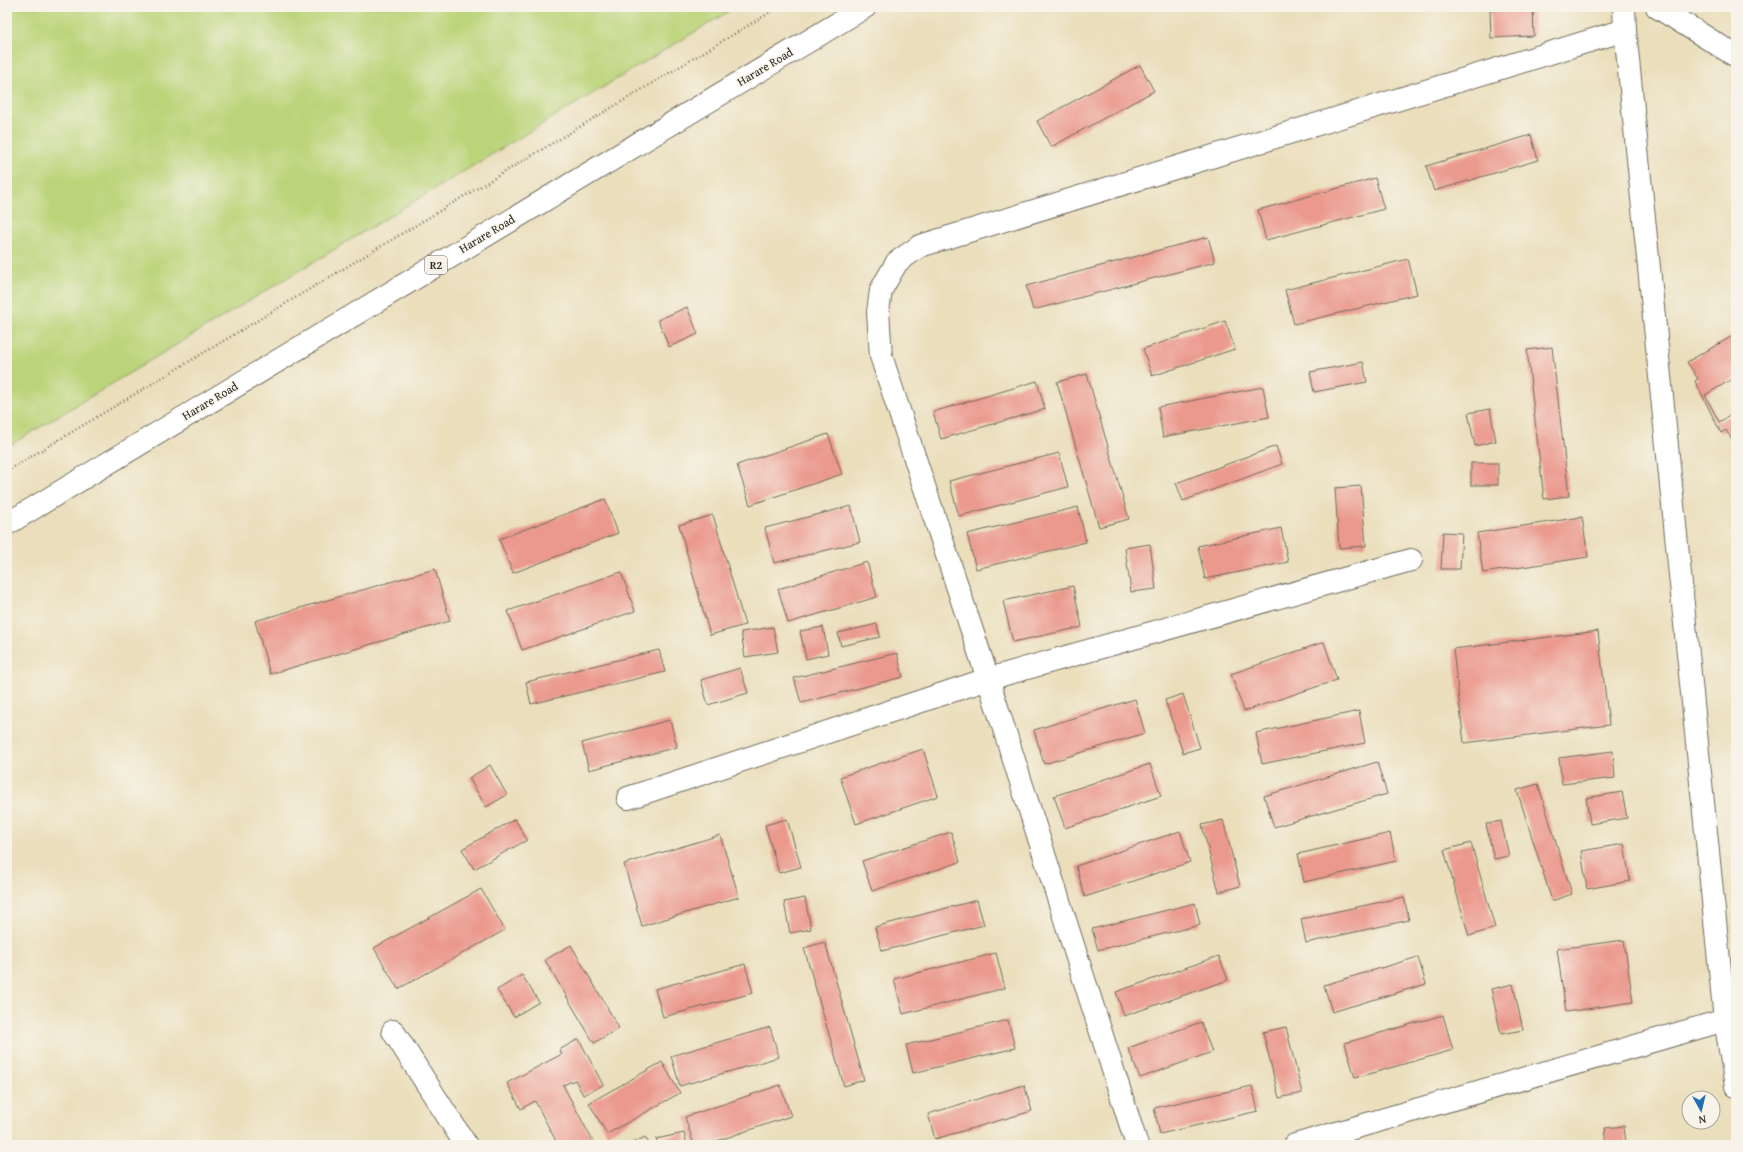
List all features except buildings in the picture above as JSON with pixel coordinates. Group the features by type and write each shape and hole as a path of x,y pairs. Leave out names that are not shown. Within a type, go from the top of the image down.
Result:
{"main road":[{"name":"Harare Road","path":"7,524 865,7"},
{"path":"1624,7 1625,30 1725,1020 1736,1086"},
{"path":"1657,7 1736,56"},
{"path":"1137,1145 988,679 881,356 878,312 881,290 897,262 920,246 1625,30"},
{"path":"628,798 988,679 1411,560"},
{"path":"1295,1145 1725,1020"},
{"path":"393,1031 466,1145"}],"path":[{"path":"7,471 779,7"}],"green space":[{"path":"7,7 736,7 7,447"}]}
